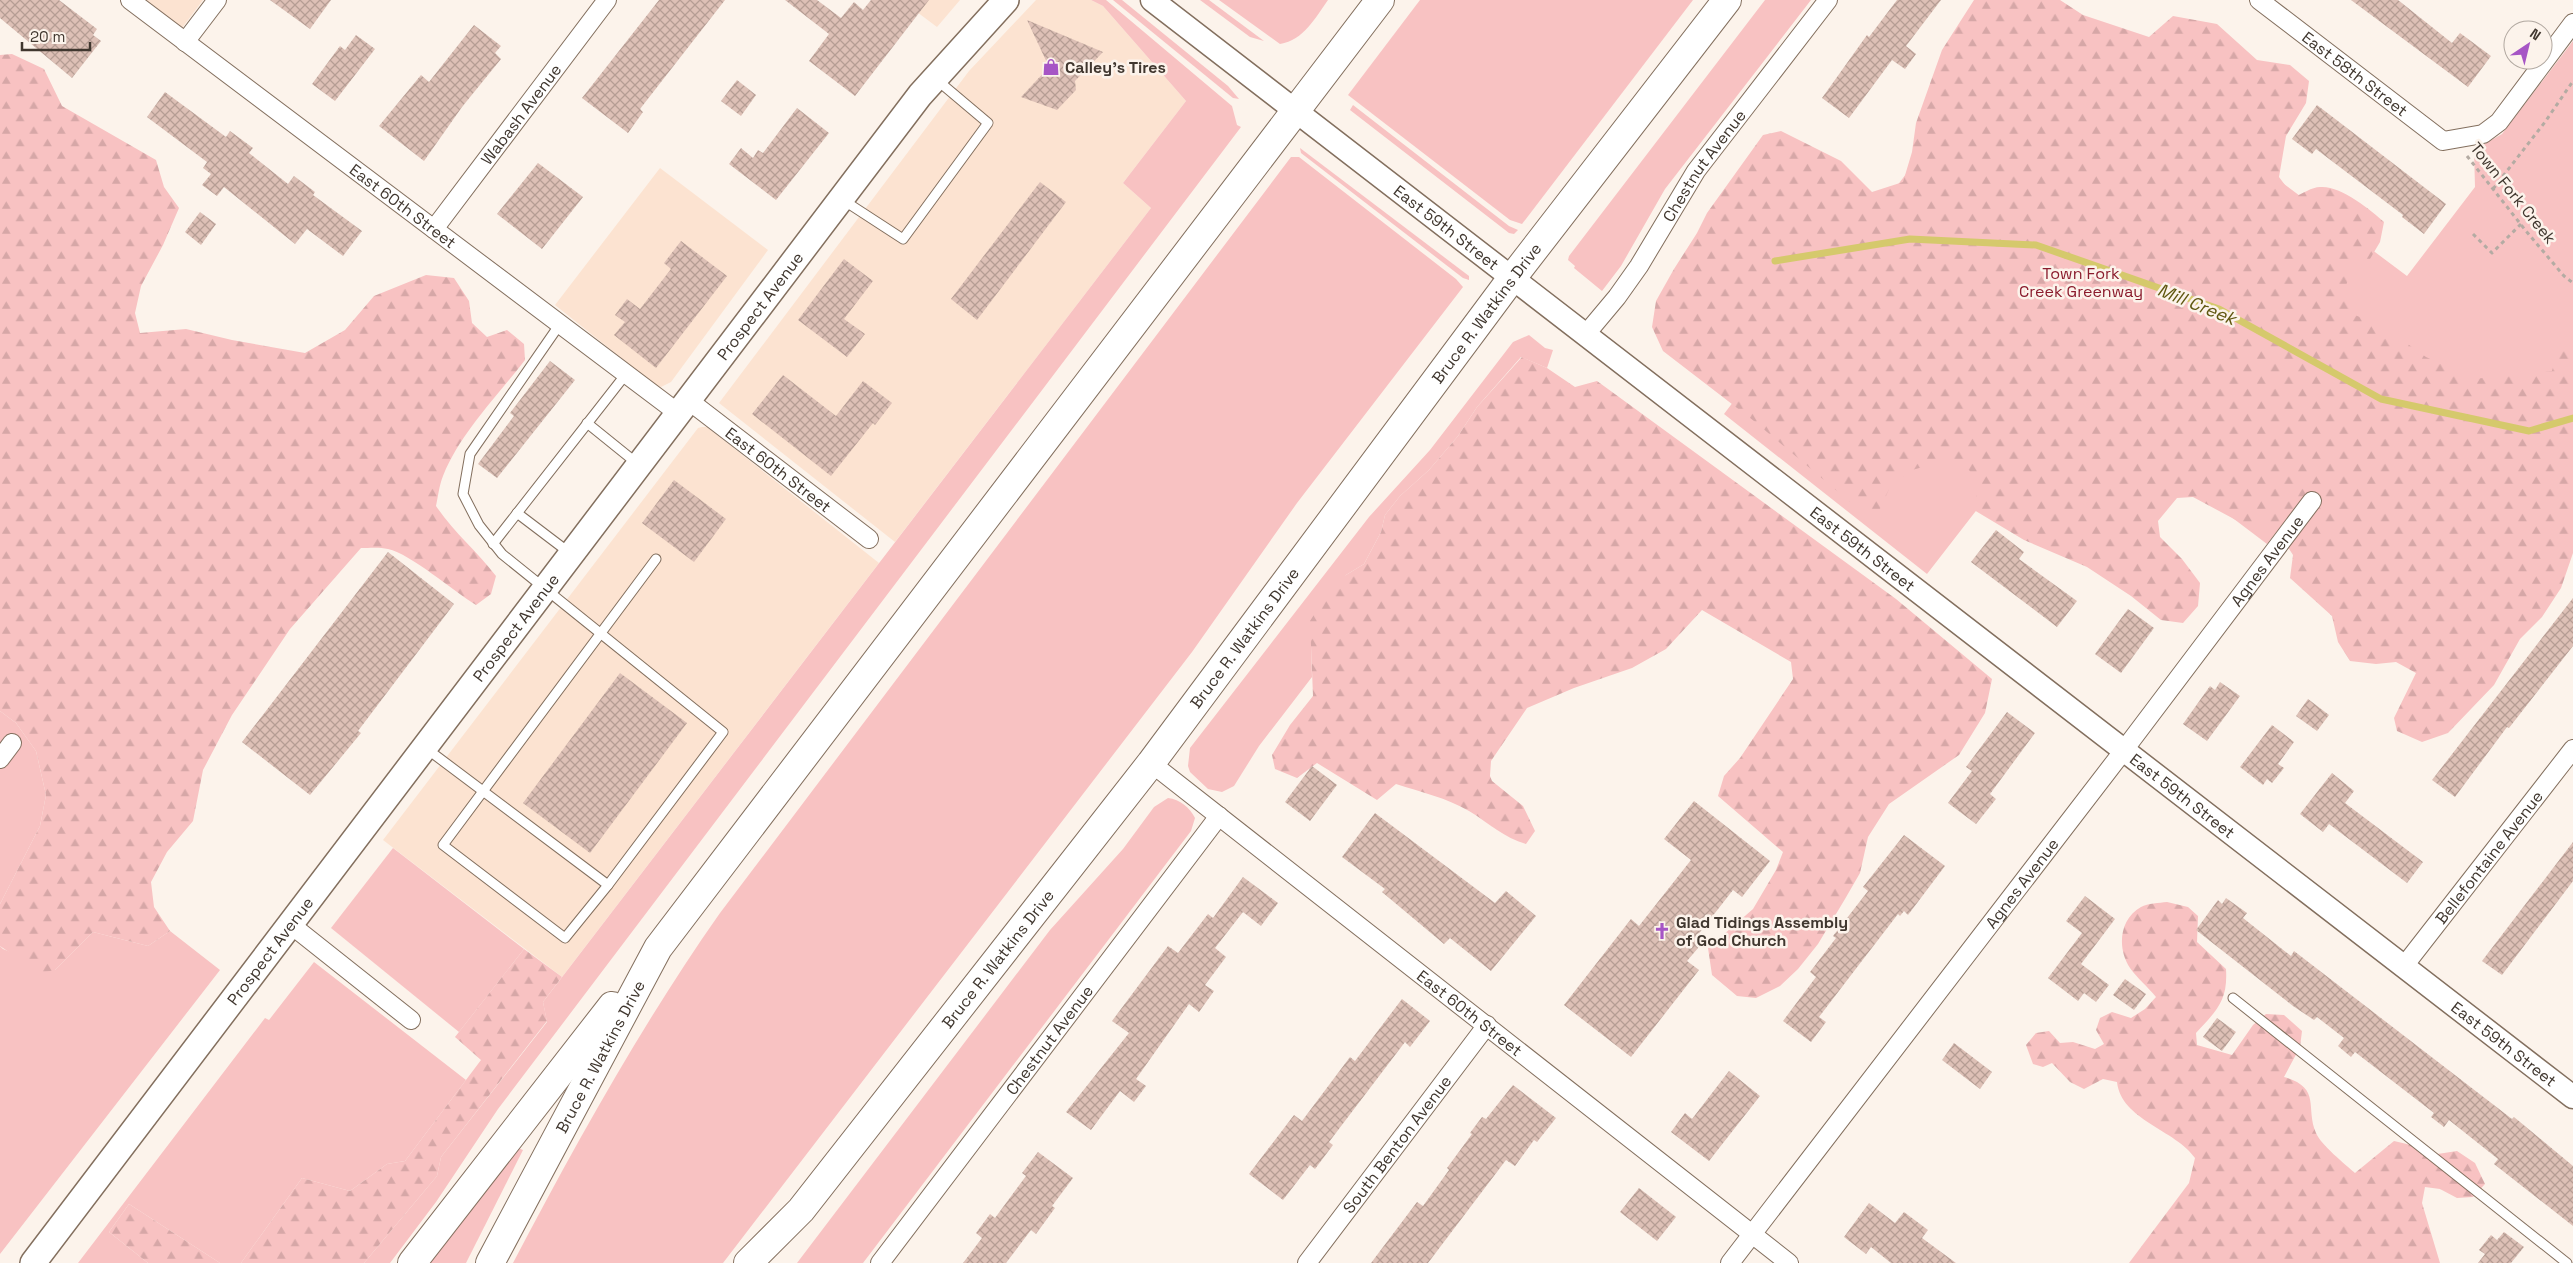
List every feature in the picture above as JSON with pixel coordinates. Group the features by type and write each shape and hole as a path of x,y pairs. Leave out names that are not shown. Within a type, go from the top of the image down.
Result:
{"highway":[{"name":"Bruce R. Watkins Drive","path":"490,1263 658,948 1380,0"},
{"name":"Bruce R. Watkins Drive","path":"748,1263 801,1210 1151,763 1512,278 1727,0"},
{"path":"412,1263 658,948"},
{"path":"775,1263 801,1210"}],"main road":[{"name":"Prospect Avenue","path":"32,1263 841,198 935,78 1006,0"}],"street":[{"name":"East 60th Street","path":"130,0 626,374 683,407 869,538"},
{"path":"185,42 217,0"},
{"name":"Wabash Avenue","path":"434,229 607,0"},
{"name":"East 59th Street","path":"1152,0 2573,1097"},
{"name":"Chestnut Avenue","path":"1586,334 1617,297 1639,266 1696,171 1828,0"},
{"name":"East 58th Street","path":"2259,0 2443,142 2454,139"},
{"path":"2454,139 2483,134 2499,122 2573,23"},
{"name":"Agnes Avenue","path":"1730,1263 2124,750 2312,501"},
{"path":"0,759 12,743"},
{"name":"Bellefontaine Avenue","path":"2404,966 2573,749"},
{"name":"East 60th Street","path":"1151,763 1789,1263"},
{"name":"Chestnut Avenue","path":"880,1263 1219,816"},
{"path":"290,924 411,1020"},
{"name":"South Benton Avenue","path":"1307,1263 1487,1025"}],"lane":[{"path":"841,198 903,239 988,123 935,78"},
{"path":"560,324 470,454 463,494 479,525 502,554 544,590 600,634 723,732 566,938 443,845 483,791 600,634 656,559"},
{"path":"493,544 626,374"},
{"path":"587,423 639,465"},
{"path":"517,513 571,554"},
{"path":"424,747 608,885"},
{"path":"2233,998 2567,1263"}],"path":[{"path":"2493,189 2573,81"},
{"name":"Town Fork Creek","path":"2454,139 2521,224 2564,276 2573,283"},
{"path":"2473,234 2492,252 2521,224"}],"shaded area":[{"path":"146,0 203,0 182,28"},
{"path":"901,0 960,0 937,27"},
{"path":"1036,0 1091,0 1103,6 1186,101 1123,183 1151,208 895,542 719,403 969,71"},
{"path":"660,168 768,250 671,382 661,387 655,385 555,305"},
{"path":"707,427 879,563 562,977 383,840 698,428"}],"green space":[{"path":"1091,0 1106,0 1232,106 1237,125 1241,127 498,1109 436,1202 390,1263 364,1263 437,1176 441,1157 547,1022 543,1002 1151,208 1123,183 1186,101 1103,6"},
{"path":"1113,0 1122,0 1228,86 1239,99 1233,98"},
{"path":"1200,0 1209,0 1264,41 1250,37"},
{"path":"1219,0 1328,0 1302,33 1288,42 1280,44"},
{"path":"1420,0 1693,0 1522,224 1510,220 1348,95"},
{"path":"1765,0 1811,0 1665,189 1621,266 1602,291 1574,268 1575,266 1568,260 1569,256"},
{"name":"Town Fork Creek Greenway","path":"1974,0 2060,0 2083,15 2149,37 2173,16 2217,24 2257,60 2290,65 2309,81 2306,103 2286,136 2279,177 2294,197 2314,188 2328,187 2355,199 2384,222 2380,242 2370,259 2353,263 2346,286 2350,313 2384,327 2426,357 2473,379 2552,371 2556,355 2573,342 2573,553 2561,588 2542,617 2520,639 2494,685 2448,733 2422,742 2397,731 2394,718 2416,673 2396,662 2376,664 2350,661 2338,642 2332,616 2290,578 2293,555 2274,526 2247,526 2193,497 2177,498 2158,521 2160,537 2182,559 2200,583 2198,606 2183,623 2161,620 2131,596 2087,567 2024,540 1974,510 1979,483 1969,470 1945,461 1912,470 1891,485 1880,509 1865,511 1850,502 1754,421 1663,351 1652,327 1656,301 1707,213 1763,135 1781,131 1841,161 1872,192 1903,182 1912,152 1916,123 1942,50"},
{"name":"Town Fork Creek Greenway","path":"2038,0 2407,276 2475,187 2474,150 2502,134 2551,70 2553,70 2553,67 2573,41 2573,485 2319,478 2267,544 2164,466 2003,476 1927,574 1724,414"},
{"path":"12,54 44,69 62,106 156,160 164,187 179,208 163,245 141,286 135,313 140,333 186,329 232,340 305,353 345,330 374,296 426,275 454,278 469,301 472,323 487,337 507,330 524,344 525,360 459,445 443,476 436,506 450,525 496,576 491,594 476,605 420,565 397,552 385,548 361,548 290,629 232,715 203,770 193,821 167,852 151,882 154,907 170,931 148,946 93,932 55,970 40,973 0,946 0,904 40,826 46,795 36,751 16,723 0,711 0,55"},
{"path":"1353,105 1509,226 1518,230 1514,234 1509,233 1350,110"},
{"path":"1300,148 1469,276 1469,280 1463,278 1301,153"},
{"path":"1291,157 1299,157 1456,279 1463,287 1297,503 1192,652 723,1263 513,1263 561,1173 637,1041 720,913"},
{"path":"1529,335 1545,348 1553,350 1547,368 1521,357 1477,407 1458,436 1429,470 1400,496 1385,515 1381,532 1364,564 1346,575 1311,643 1312,677 1259,746 1234,786 1222,792 1208,789 1190,772 1188,766 1190,748 1369,517 1430,450 1513,342"},
{"path":"1522,357 1547,368 1575,387 1597,381 1896,599 1992,679 1985,713 1959,755 1889,804 1868,837 1860,873 1818,944 1798,969 1780,986 1756,998 1737,996 1712,975 1708,948 1753,909 1776,870 1783,852 1718,796 1724,776 1740,758 1793,679 1791,662 1702,610 1666,649 1632,668 1574,688 1527,708 1491,761 1490,776 1492,781 1523,806 1535,831 1526,844 1504,834 1461,806 1396,784 1377,800 1317,763 1297,778 1275,769 1272,755 1290,725 1313,696 1310,621 1329,591 1346,575 1364,564 1381,532 1385,515 1400,496 1429,470 1458,436 1477,407"},
{"path":"0,711 16,723 36,751 46,795 40,826 0,904"},
{"path":"1168,798 1180,802 1193,814 1195,818 1191,831 863,1263 797,1263 1050,930 1123,849 1154,807"},
{"path":"393,848 524,949 459,1032 331,928"},
{"path":"2167,902 2188,907 2198,916 2197,942 2226,969 2223,997 2215,1011 2196,1033 2197,1045 2232,1055 2253,1025 2266,1014 2284,1015 2302,1031 2300,1047 2284,1077 2296,1082 2308,1093 2316,1133 2323,1143 2355,1173 2394,1141 2411,1145 2431,1155 2457,1151 2475,1163 2485,1184 2473,1197 2457,1198 2440,1189 2425,1187 2422,1203 2440,1263 2129,1263 2189,1183 2195,1158 2186,1148 2150,1124 2128,1106 2121,1095 2117,1082 2103,1079 2084,1089 2070,1082 2052,1063 2043,1067 2033,1064 2026,1045 2036,1033 2049,1031 2060,1043 2073,1042 2095,1049 2104,1044 2096,1030 2100,1018 2112,1012 2131,1018 2145,1009 2156,997 2130,968 2123,952 2122,935 2128,919 2134,912 2147,905"},
{"path":"170,931 220,970 0,1254 0,946 3,949 55,970 93,932 148,946"},
{"path":"524,949 562,977 543,1002 547,1021 441,1157 437,1176 364,1263 241,1263 302,1178 350,1191 387,1164 405,1161 481,1060 455,1037"},
{"path":"314,962 466,1080 405,1161 387,1164 350,1191 302,1178 241,1263 220,1263 129,1204 109,1232 148,1263 78,1263 265,1018 269,1020"},
{"path":"518,1148 523,1150 466,1263 429,1263"},
{"path":"129,1204 220,1263 148,1263 109,1232"}],"building":[{"path":"0,0 59,0 97,29 93,35 101,41 72,78 0,18"},
{"path":"270,0 331,0 310,29"},
{"path":"659,0 725,0 640,109 643,112 628,133 582,98"},
{"path":"785,0 817,0 841,18 854,2 863,10 871,0 929,0 855,96 809,61 829,34"},
{"path":"1897,0 1941,0 1906,46 1916,54 1905,69 1892,60 1849,118 1822,98 1867,35 1869,37"},
{"path":"2351,0 2398,0 2452,43 2460,33 2491,56 2468,87"},
{"path":"1027,20 1103,52 1075,81 1076,90 1057,110 1021,97 1049,67"},
{"path":"474,25 501,46 495,53 501,59 462,107 424,161 379,126 421,75 429,82"},
{"path":"356,35 375,49 335,101 312,84 340,46 345,50"},
{"path":"737,80 756,95 741,116 721,101"},
{"path":"165,92 226,137 230,131 253,148 249,153 288,184 294,176 315,192 313,195 362,231 343,256 307,229 295,244 224,187 217,196 202,185 211,174 203,168 207,162 147,117"},
{"path":"2317,105 2446,204 2424,234 2402,217 2403,215 2316,149 2312,154 2292,139"},
{"path":"797,108 829,133 776,200 729,164 741,148 753,158 758,150 763,153"},
{"path":"538,163 583,197 542,249 497,214"},
{"path":"1040,182 1066,202 977,320 951,299"},
{"path":"200,212 216,224 201,245 185,232"},
{"path":"681,241 727,276 656,368 614,335 625,322 615,315 627,299 640,309 671,269 664,263"},
{"path":"844,259 873,281 844,319 865,334 847,357 798,320"},
{"path":"550,361 575,380 497,478 478,464 514,416 510,413"},
{"path":"783,375 836,416 863,381 892,403 875,425 873,423 831,476 752,414"},
{"path":"674,480 726,519 694,562 642,523"},
{"path":"1996,530 2024,552 2019,559 2077,601 2057,627 1971,562"},
{"path":"388,552 454,604 358,731 361,733 310,795 242,742"},
{"path":"2573,598 2573,646 2509,728 2507,727 2455,797 2432,780"},
{"path":"2128,609 2154,628 2121,673 2095,654"},
{"path":"620,673 687,723 590,853 523,803"},
{"path":"2220,682 2240,696 2207,741 2183,724 2210,686 2215,690"},
{"path":"2308,699 2329,715 2317,731 2296,716"},
{"path":"2007,712 2035,733 1990,794 1996,799 1976,824 1948,803 1972,771 1966,767"},
{"path":"2272,725 2294,742 2278,764 2284,768 2272,783 2267,779 2263,785 2240,767"},
{"path":"1312,766 1337,785 1310,821 1285,802"},
{"path":"2332,773 2354,791 2345,803 2423,862 2407,883 2329,824 2323,832 2300,814"},
{"name":"Glad Tidings Assembly of God Church","path":"1694,801 1770,861 1742,897 1733,890 1697,936 1704,941 1687,961 1699,970 1631,1057 1564,1005 1631,919 1639,926 1691,860 1664,839"},
{"path":"1375,813 1495,903 1506,891 1536,916 1491,971 1450,938 1444,944 1382,892 1385,889 1342,857"},
{"path":"1904,835 1945,866 1908,915 1904,911 1900,916 1898,914 1819,1017 1826,1022 1811,1042 1783,1021 1816,977 1810,972 1836,938 1833,936 1868,891 1863,887"},
{"path":"2573,842 2573,881 2502,975 2482,961"},
{"path":"1243,877 1278,903 1261,926 1243,912 1215,948 1226,957 1205,985 1214,991 1199,1012 1189,1004 1136,1079 1146,1086 1134,1102 1120,1091 1091,1130 1066,1112 1129,1033 1112,1021 1168,946 1178,953 1208,914 1213,918"},
{"path":"2085,896 2115,919 2081,964 2109,985 2096,1002 2084,993 2078,1001 2048,978 2082,933 2066,921"},
{"path":"2226,898 2247,913 2243,918 2291,956 2294,951 2512,1119 2514,1117 2573,1166 2573,1226 2494,1164 2498,1159 2449,1120 2444,1127 2431,1117 2434,1113 2355,1052 2351,1057 2338,1046 2344,1038 2317,1017 2314,1020 2293,1006 2196,930 2218,900 2222,904"},
{"path":"2125,979 2146,994 2134,1010 2113,995"},
{"path":"1402,999 1430,1021 1410,1047 1405,1042 1329,1142 1333,1145 1315,1169 1310,1165 1283,1200 1249,1174 1294,1115 1302,1121 1350,1057 1355,1061"},
{"path":"2217,1018 2236,1032 2222,1051 2203,1037"},
{"path":"1954,1043 1992,1072 1980,1089 1942,1060"},
{"path":"1729,1071 1760,1096 1709,1161 1671,1132 1685,1113 1692,1119"},
{"path":"1513,1085 1556,1118 1537,1142 1534,1140 1515,1166 1506,1160 1428,1263 1371,1263 1417,1202 1423,1206 1449,1170 1447,1168 1472,1134 1470,1133 1482,1117 1486,1119"},
{"path":"1038,1152 1073,1178 1052,1206 1055,1208 1036,1234 1031,1230 1006,1263 963,1263 982,1238 976,1233 990,1214 995,1218 1026,1176 1022,1173"},
{"path":"1639,1188 1676,1217 1657,1241 1620,1212"},
{"path":"1869,1203 1895,1223 1904,1212 1928,1230 1922,1238 1956,1263 1891,1263 1871,1247 1866,1254 1844,1237"},
{"path":"2504,1232 2524,1247 2511,1263 2478,1263 2485,1254 2479,1250 2491,1235 2497,1240"}],"waterway":[{"name":"Mill Creek","path":"1775,261 1910,239 2036,245 2219,309 2381,399 2529,431 2573,418"}],"place":[{"name":"Calley's Tires","path":"1051,67"},
{"name":"Glad Tidings Assembly of God Church","path":"1662,931"}]}
